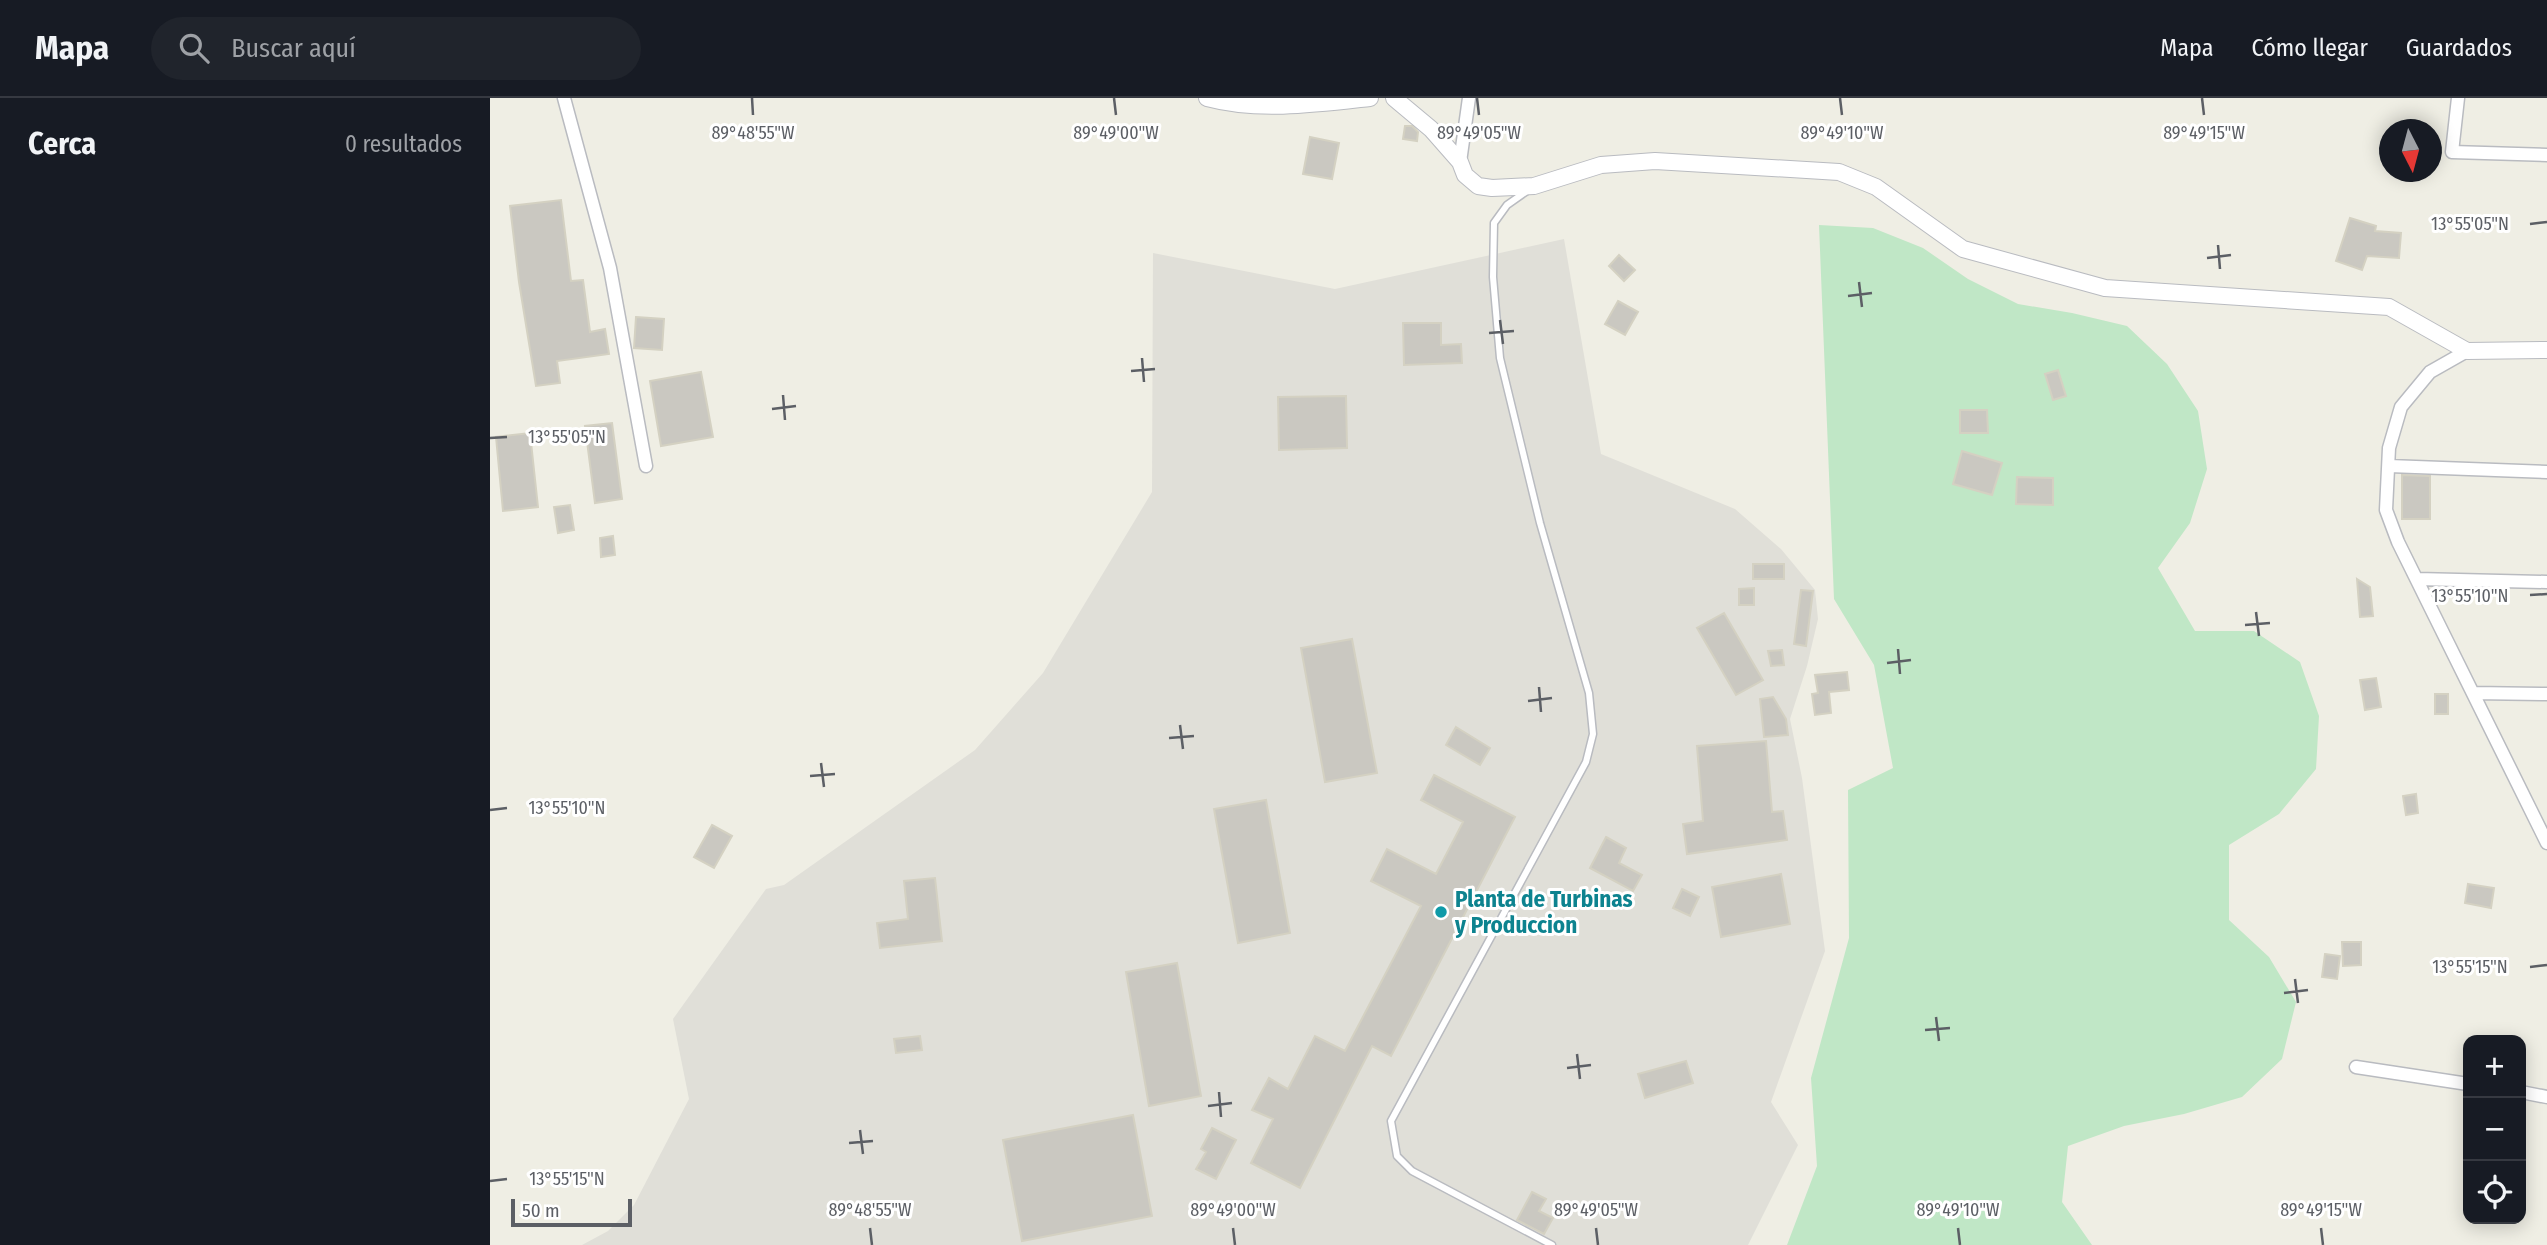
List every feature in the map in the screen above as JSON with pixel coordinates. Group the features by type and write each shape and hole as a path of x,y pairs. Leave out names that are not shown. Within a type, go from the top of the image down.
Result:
{"street":[{"path":"564,98 610,268 646,467"},
{"path":"1207,98 1225,103 1309,106 1370,98"},
{"path":"1394,98 1431,129 1460,162 1465,175 1478,186 1534,186 1601,165 1654,161 1839,172 1876,187 1963,249 2105,288 2389,307 2467,351 2547,351"},
{"path":"1460,162 1469,98"},
{"path":"2458,98 2452,152 2547,155"},
{"path":"2467,351 2430,372 2401,407 2389,448 2386,510 2547,844"},
{"path":"2389,466 2547,472"},
{"path":"2417,579 2547,582"},
{"path":"2473,694 2547,694"},
{"path":"2356,1067 2463,1083"},
{"path":"2526,1094 2547,1097"}],"lane":[{"path":"1534,186 1507,205 1494,223 1493,278 1500,358 1539,523 1589,693 1593,734 1586,762 1391,1121 1397,1156 1412,1171 1552,1245"}],"shaded area":[{"path":"1564,239 1601,454 1735,509 1781,549 1815,590 1818,619 1790,719 1802,778 1825,951 1771,1102 1798,1145 1748,1245 582,1245 608,1231 634,1205 689,1099 673,1019 766,889 784,885 975,750 1043,673 1152,492 1153,253 1335,289"}],"green space":[{"path":"1819,225 1873,228 1923,248 1968,279 2018,304 2127,326 2167,364 2198,411 2207,469 2190,523 2158,568 2195,631 2254,631 2300,662 2319,716 2316,769 2279,814 2229,845 2229,920 2269,957 2296,1002 2282,1059 2242,1097 2184,1114 2124,1126 2068,1146 2062,1202 2092,1245 1787,1245 1817,1166 1811,1078 1849,938 1848,790 1893,768 1874,665 1834,599"}],"building":[{"path":"1405,126 1412,126 1418,132 1417,141 1403,139"},
{"path":"1310,137 1339,143 1332,179 1303,174"},
{"path":"561,200 571,281 583,280 590,332 605,329 609,354 557,361 560,383 536,386 510,206"},
{"path":"2350,218 2376,226 2375,231 2401,233 2399,258 2367,256 2362,270 2336,261"},
{"path":"1619,255 1635,270 1624,281 1609,266"},
{"path":"1618,301 1638,312 1625,335 1605,324"},
{"path":"636,317 664,319 662,350 634,348"},
{"path":"1403,323 1441,323 1441,345 1461,344 1462,363 1404,365"},
{"path":"2058,370 2066,396 2053,400 2045,374"},
{"path":"701,372 713,437 661,446 650,381"},
{"path":"1346,396 1347,448 1279,450 1278,397"},
{"path":"1960,410 1987,410 1988,433 1960,433"},
{"path":"612,423 622,499 595,503 585,426"},
{"path":"530,433 538,507 503,511 496,437"},
{"path":"1962,451 2002,463 1992,495 1953,484"},
{"path":"2402,475 2430,476 2430,519 2402,519"},
{"path":"2017,477 2053,478 2053,505 2016,504"},
{"path":"570,505 574,530 558,533 554,507"},
{"path":"613,536 615,555 601,557 600,538"},
{"path":"1753,564 1784,564 1784,579 1753,579"},
{"path":"2357,579 2370,587 2373,616 2360,617"},
{"path":"1754,588 1754,605 1739,605 1739,589"},
{"path":"1801,590 1813,591 1806,646 1794,644"},
{"path":"1724,613 1763,680 1736,695 1697,628"},
{"path":"1352,639 1377,773 1325,782 1301,648"},
{"path":"1782,650 1784,665 1771,666 1768,651"},
{"path":"1847,672 1849,690 1829,692 1831,713 1815,715 1812,694 1818,693 1815,675"},
{"path":"2376,678 2381,707 2365,710 2360,680"},
{"path":"2435,694 2448,694 2448,714 2435,714"},
{"path":"1773,697 1786,719 1788,735 1764,737 1760,699"},
{"path":"1456,727 1490,748 1480,765 1446,745"},
{"path":"1766,741 1772,812 1783,811 1787,840 1687,854 1683,824 1703,821 1697,746"},
{"name":"Planta de Turbinas y Produccion","path":"1434,775 1515,817 1391,1056 1372,1046 1300,1188 1251,1163 1273,1119 1252,1110 1269,1078 1288,1089 1315,1036 1345,1051 1421,906 1371,881 1387,849 1436,874 1463,822 1421,800"},
{"path":"2416,794 2418,813 2406,815 2403,796"},
{"path":"1266,800 1290,933 1238,943 1214,809"},
{"path":"712,825 732,836 714,868 694,857"},
{"path":"1606,837 1626,848 1619,863 1642,875 1633,891 1590,868"},
{"path":"1781,874 1790,924 1721,937 1712,887"},
{"path":"935,878 942,941 880,948 877,923 908,919 904,881"},
{"path":"2468,884 2494,888 2491,908 2465,903"},
{"path":"1682,889 1699,897 1690,916 1673,908"},
{"path":"2342,942 2361,942 2361,965 2343,966"},
{"path":"2325,954 2340,956 2337,979 2322,977"},
{"path":"1177,963 1201,1096 1149,1106 1126,972"},
{"path":"920,1036 922,1050 896,1053 894,1039"},
{"path":"1686,1061 1693,1083 1645,1098 1638,1074"},
{"path":"1133,1115 1152,1216 1022,1241 1003,1140"},
{"path":"1212,1128 1236,1140 1216,1179 1196,1169 1206,1152 1201,1149"},
{"path":"1532,1192 1546,1199 1539,1211 1553,1218 1544,1234 1517,1220"}],"place":[{"name":"Planta de Turbinas y Produccion","path":"1441,912"}]}
